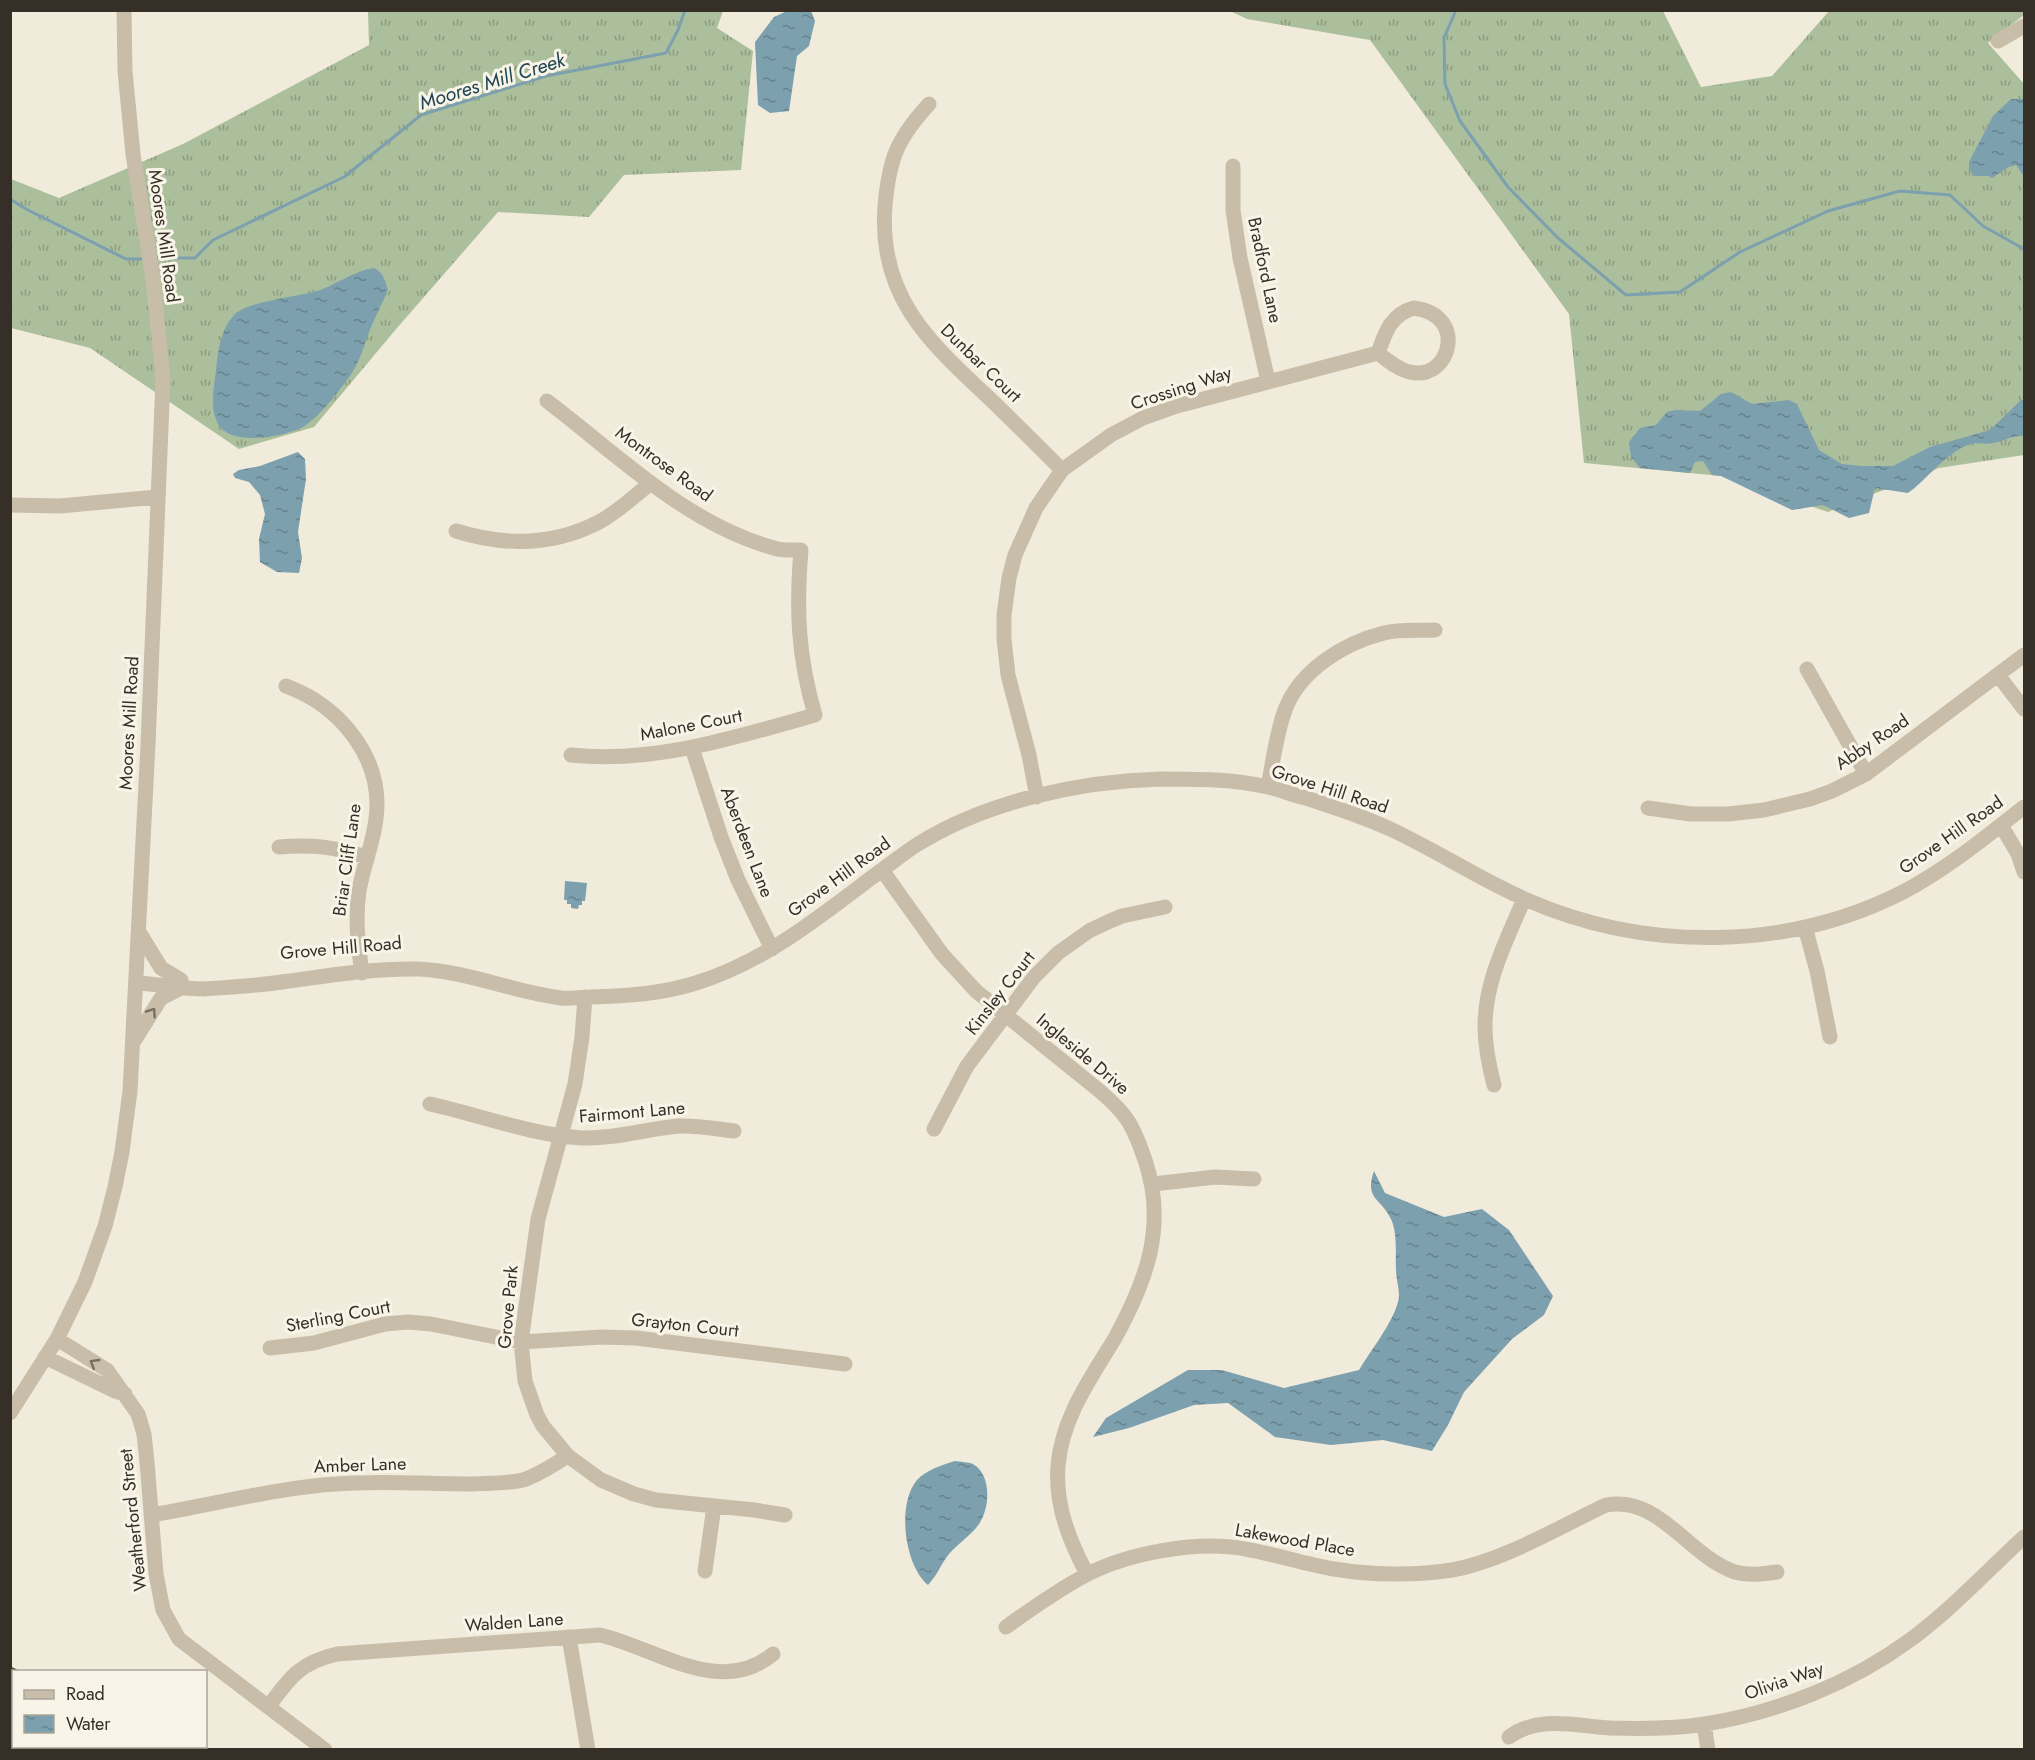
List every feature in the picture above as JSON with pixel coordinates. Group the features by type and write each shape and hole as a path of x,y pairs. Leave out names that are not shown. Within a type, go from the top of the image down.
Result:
{"street":[{"name":"Moores Mill Road","path":"10,1413 57,1339 85,1282 105,1226 122,1152 130,1091 163,380 153,279 132,143 124,71 124,10"},
{"path":"1998,41 2025,26"},
{"name":"Dunbar Court","path":"929,104 902,136 892,160 887,184 884,222 886,247 895,282 910,314 940,352 1062,470"},
{"name":"Bradford Lane","path":"1233,166 1233,210 1240,258 1268,381"},
{"path":"1414,308 1425,310 1443,322 1448,332 1449,344 1439,364 1430,371 1419,374 1408,372 1378,353 1387,327 1403,311 1414,308"},
{"name":"Crossing Way","path":"1037,797 1029,755 1008,675 1004,615 1015,555 1036,508 1062,470 1111,435 1143,418 1177,406 1378,353"},
{"name":"Montrose Road","path":"547,401 651,483 711,522 776,549 801,550 797,594 799,645 815,715"},
{"path":"456,531 478,538 504,542 553,538 598,522 651,483"},
{"path":"10,505 60,506 158,498"},
{"path":"1268,787 1285,710 1304,680 1321,664 1351,645 1387,632 1435,630"},
{"name":"Abby Road","path":"1648,808 1690,814 1728,814 1764,810 1832,791 1866,774 2025,655"},
{"path":"1807,669 1866,774"},
{"path":"1998,675 2025,709"},
{"name":"Briar Cliff Lane","path":"286,686 319,702 353,734 367,758 374,782 376,820 358,906 357,936 362,969"},
{"name":"Malone Court","path":"571,755 598,758 648,755 692,748 815,715"},
{"name":"Aberdeen Lane","path":"692,748 721,837 738,880 772,949"},
{"name":"Grove Hill Road","path":"136,982 204,989 278,983 362,969 401,969 432,970 565,999 623,997 664,991 698,983 733,969 772,949 814,921 917,844 949,828 994,808 1102,784 1161,779 1210,780 1268,787 1346,811 1390,829 1524,899 1557,912 1600,925 1657,935 1692,938 1742,937 1805,927 1871,906 1903,892 1957,859 2025,807"},
{"path":"2001,825 2018,854 2025,872"},
{"path":"279,848 307,845 335,847 367,857"},
{"name":"Ingleside Drive","path":"882,870 942,954 976,991 1101,1092 1119,1110 1133,1129 1153,1184 1154,1203 1149,1260 1138,1293 1079,1397 1069,1419 1058,1464 1061,1513 1073,1548 1087,1574"},
{"path":"1494,1085 1485,1028 1486,1004 1498,959 1524,899"},
{"name":"Kinsley Court","path":"934,1129 958,1079 1005,1015 1058,953 1089,932 1122,916 1165,907"},
{"path":"1805,927 1817,971 1830,1037"},
{"path":"132,1043 161,998 176,985 161,968 139,930"},
{"name":"Grove Park","path":"585,997 575,1084 538,1219 521,1342 525,1381 537,1415 543,1426 568,1456 601,1480 634,1494 656,1500 785,1515"},
{"name":"Fairmont Lane","path":"430,1104 561,1136 605,1137 678,1126 734,1131"},
{"path":"1153,1184 1215,1177 1254,1179"},
{"name":"Sterling Court","path":"270,1348 314,1343 385,1324 408,1322 431,1324 521,1342"},
{"name":"Grayton Court","path":"521,1342 602,1337 636,1338 845,1364"},
{"name":"Weatherford Street","path":"57,1339 107,1370 138,1414 144,1434 156,1574 164,1610 179,1639 325,1749"},
{"path":"45,1357 125,1394"},
{"name":"Amber Lane","path":"151,1515 264,1493 335,1484 500,1483 535,1475 568,1456"},
{"name":"Lakewood Place","path":"1006,1627 1087,1574 1144,1555 1205,1546 1243,1548 1335,1569 1382,1573 1452,1570 1497,1557 1606,1504 1618,1502 1641,1507 1661,1519 1726,1568 1749,1575 1777,1572"},
{"path":"705,1571 714,1506"},
{"name":"Olivia Way","path":"1509,1737 1520,1728 1544,1723 1644,1728 1704,1724 1798,1700 1851,1676 1909,1641 2025,1537"},
{"name":"Walden Lane","path":"269,1707 294,1673 306,1665 329,1656 600,1635 618,1639 706,1672 727,1673 749,1669 764,1662 773,1654"},
{"path":"569,1637 588,1749"},
{"path":"1704,1724 1708,1749"}],"green space":[{"path":"368,11 723,11 717,28 753,51 741,170 624,175 589,217 498,212 314,427 239,449 90,348 11,328 11,179 59,198 183,144 369,45"},
{"path":"1230,11 1663,11 1701,87 1772,76 1829,11 2024,11 2024,15 1988,43 2024,84 2024,455 1939,468 1828,512 1721,476 1584,463 1569,314 1370,40 1247,19"}],"water":[{"path":"787,11 811,11 815,21 809,46 797,56 789,111 770,113 758,105 755,42 774,17"},
{"path":"2011,99 2024,99 2024,176 2016,165 1992,178 1974,176 1969,169 1969,162 1993,116"},
{"path":"374,268 382,275 388,290 355,368 322,410 303,427 271,437 245,438 225,431 215,418 213,391 220,341 234,315 250,306 320,290"},
{"path":"1731,392 1752,404 1789,400 1797,404 1819,450 1842,464 1893,466 1930,447 1990,430 2021,400 2024,400 2024,436 2016,436 1990,444 1973,443 1961,448 1908,493 1875,488 1869,513 1849,518 1823,505 1792,510 1721,476 1712,475 1703,461 1695,462 1690,473 1640,468 1631,457 1629,442 1640,428 1656,425 1667,412 1700,411 1721,394"},
{"path":"298,452 305,459 306,479 298,532 302,558 299,573 277,572 260,562 259,539 265,514 260,495 249,482 235,478 233,474 239,470 260,466"},
{"path":"565,881 587,883 585,901 582,901 578,909 571,908 571,904 567,904 567,900 564,900"},
{"path":"1374,1171 1385,1193 1444,1217 1482,1209 1509,1230 1553,1296 1544,1315 1512,1339 1464,1392 1432,1451 1383,1440 1331,1445 1275,1437 1228,1403 1194,1405 1129,1428 1093,1437 1106,1418 1188,1370 1222,1370 1284,1388 1359,1370 1386,1328 1399,1298 1395,1231 1387,1212 1372,1193 1371,1180"},
{"path":"955,1461 973,1464 979,1469 986,1484 987,1501 979,1524 950,1553 928,1585 920,1576 909,1550 905,1519 907,1504 910,1491 921,1476"}],"waterway":[{"name":"Moores Mill Creek","path":"154,258 195,258 213,240 344,177 421,115 546,76 666,53 685,10"},
{"name":"Moores Mill Creek","path":"1456,10 1444,38 1445,84 1460,121 1508,187 1558,238 1626,295 1680,292 1740,252 1828,211 1900,191 1950,195 1983,226 2024,249"},
{"name":"Moores Mill Creek","path":"10,199 126,259 144,259"}]}
